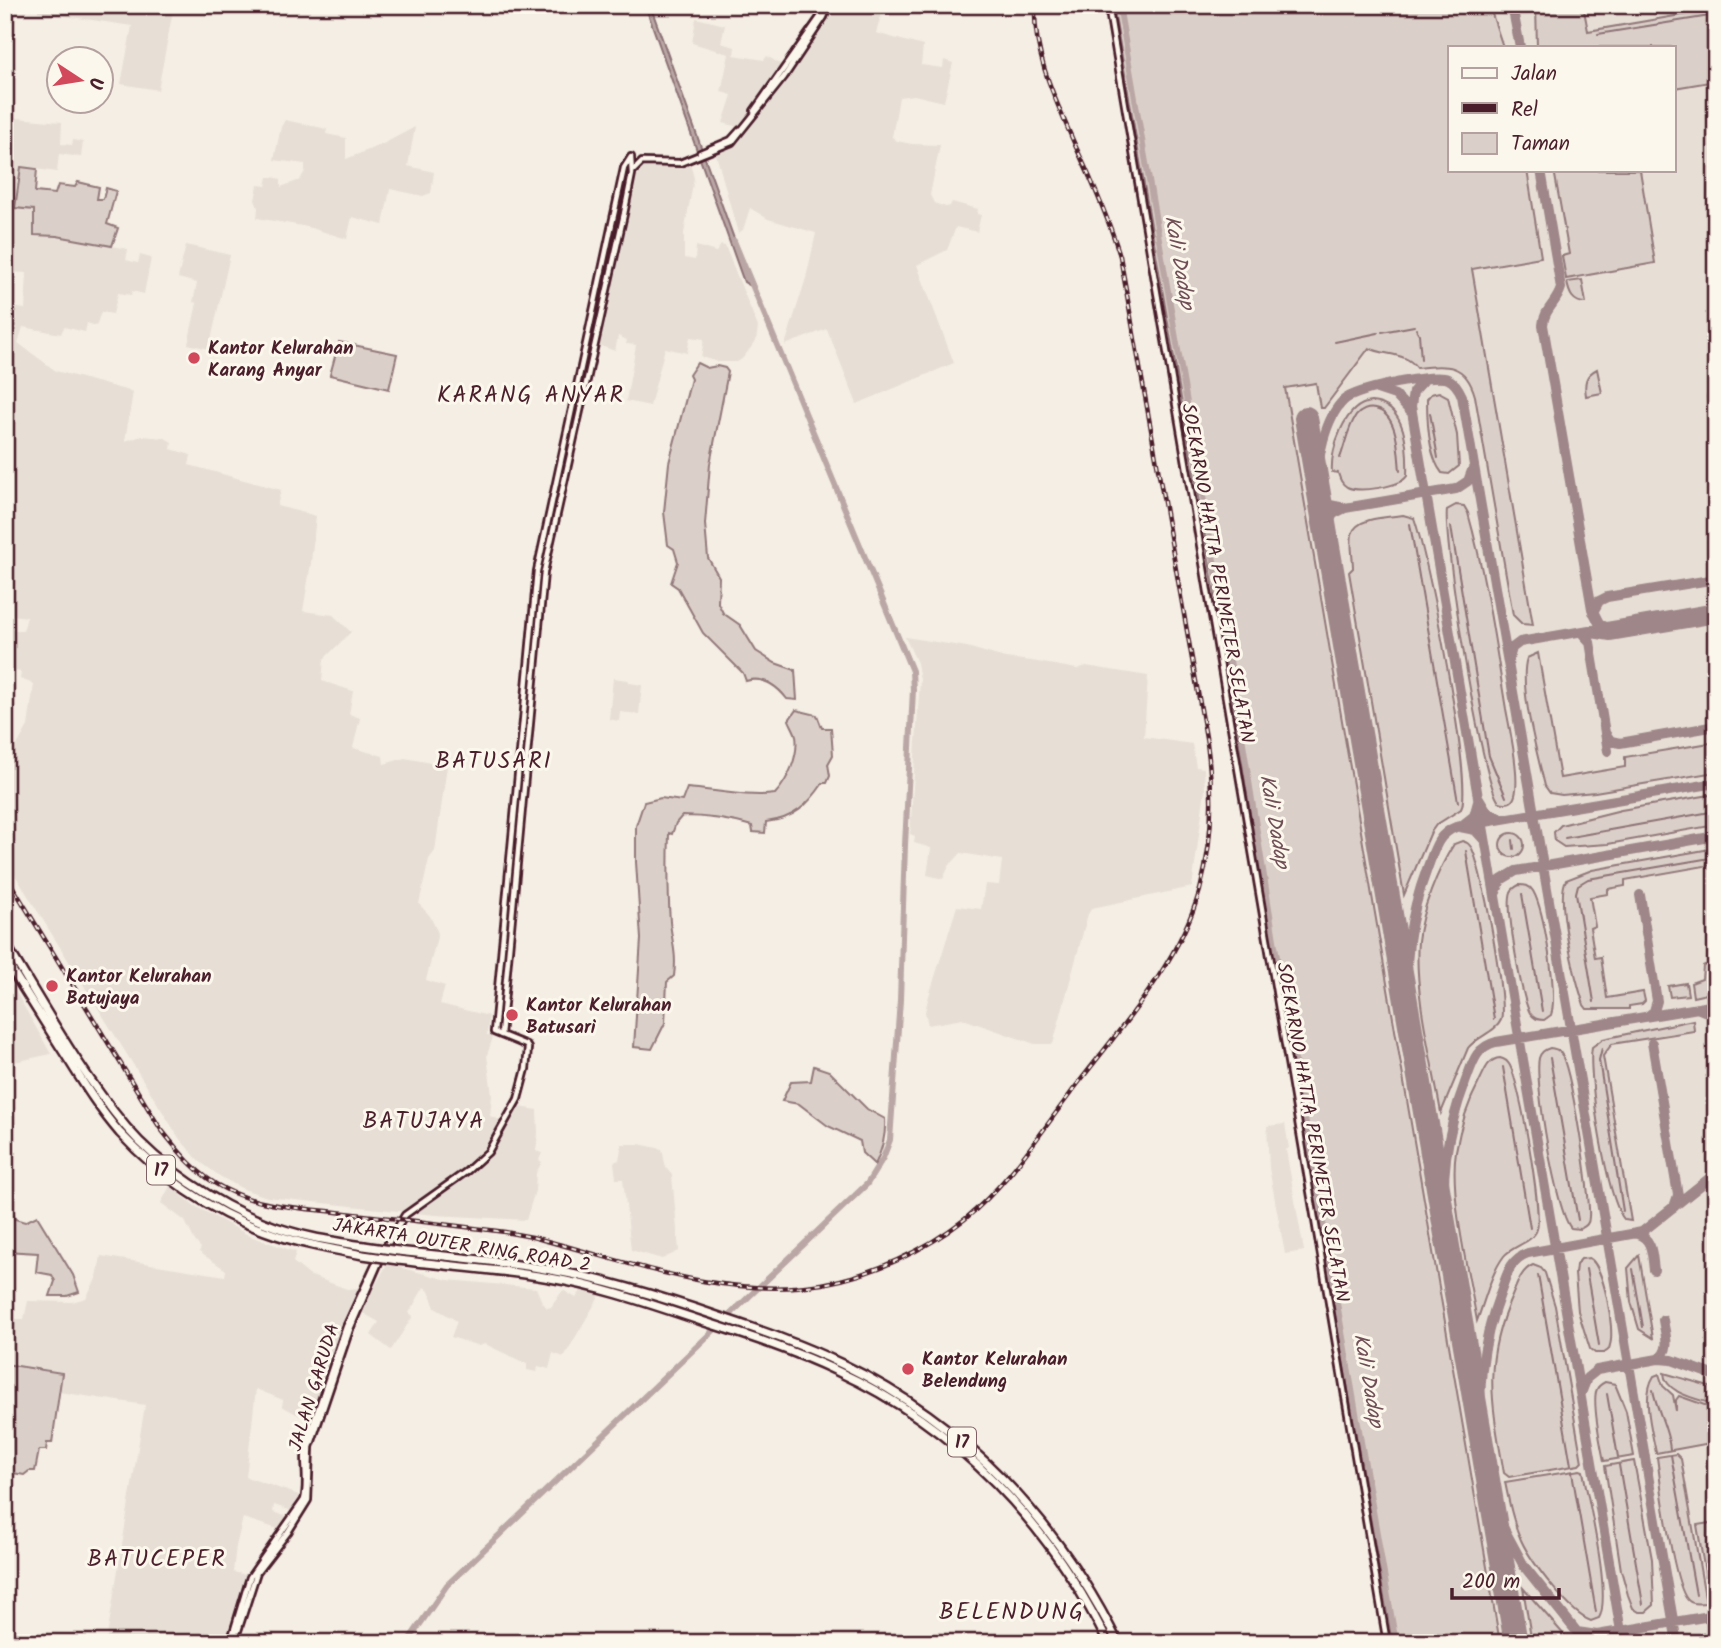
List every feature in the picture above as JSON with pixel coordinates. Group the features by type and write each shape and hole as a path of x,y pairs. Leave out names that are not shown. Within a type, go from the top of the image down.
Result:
{"highway":[{"name":"JAKARTA OUTER RING ROAD 2","path":"5,943 30,991 97,1090 127,1129 189,1182 229,1207 305,1236 398,1251 552,1270 613,1284 714,1315 810,1350 874,1381 942,1424 983,1459 1032,1509 1081,1574 1118,1643"},
{"name":"JAKARTA OUTER RING ROAD 2","path":"5,959 21,977"},
{"name":"JAKARTA OUTER RING ROAD 2","path":"30,991 91,1095 120,1133 184,1188 225,1214 262,1231 302,1243 398,1260 551,1278 611,1292 807,1357 869,1387 928,1426 977,1464 1017,1504 1072,1576 1108,1643"}],"main road":[{"path":"632,174 642,162 671,164 724,147 739,136 784,77 824,17 827,5"},
{"name":"SOEKARNO HATTA PERIMETER SELATAN","path":"1108,5 1387,1643"},
{"path":"631,158 678,161 696,156"},
{"path":"631,158 624,168 537,571 526,729 501,1035 494,1032 526,729 544,572 624,214 632,174 631,158"},
{"path":"616,212 624,214"},
{"path":"589,338 596,340"},
{"path":"587,346 594,347"},
{"name":"JALAN GARUDA","path":"232,1643 257,1572 288,1532 308,1500 310,1447 324,1398 348,1328 383,1253 405,1215 467,1171 488,1152 514,1107 522,1086 528,1048 501,1035"}],"shaded area":[{"path":"38,5 174,5 158,90 121,84 132,26 38,12"},
{"path":"645,5 650,5 751,286 744,282"},
{"path":"831,5 884,5 876,33 923,46 921,65 943,68 944,60 953,63 944,102 914,95 899,97 892,137 897,141 912,144 940,145 930,195 934,203 946,207 952,202 978,209 977,214 981,215 977,232 956,227 947,250 917,265 954,363 857,404 827,329 785,345 806,278 816,233 768,219 750,208 743,230 738,233 716,154 735,145"},
{"path":"1110,5 1716,5 1716,1643 1389,1643 1213,597"},
{"path":"5,8 16,10 11,28 5,95"},
{"path":"696,18 725,25 721,43 735,47 734,55 764,60 767,56 785,67 743,128 723,123 732,95 721,92 729,54 692,43"},
{"path":"5,117 62,122 61,144 72,145 73,140 83,142 81,157 59,154 57,172 21,167 16,208 34,210 34,235 57,236 128,249 126,260 138,263 140,255 151,258 144,294 132,291 131,295 118,293 113,314 101,312 96,326 87,323 85,332 64,327 61,334 23,327 18,343 56,371 133,392 125,441 142,436 165,438 172,442 171,449 191,455 189,465 281,490 277,506 316,516 303,611 333,615 351,632 324,659 322,681 353,691 349,714 360,718 353,748 383,756 384,764 405,758 447,766 435,851 429,859 419,904 430,916 438,933 426,980 445,986 440,1004 489,1016 487,1035 493,1037 487,1055 492,1095 490,1116 505,1122 515,1106 537,1110 536,1151 542,1153 539,1160 542,1162 536,1173 535,1191 526,1220 435,1215 267,1197 243,1189 221,1177 199,1161 179,1138 5,859 5,801 8,787 5,778 11,756 28,726 34,684 20,679 21,672 5,669 5,628 23,631 27,617 5,614 5,306 25,309 27,273 5,272"},
{"path":"285,120 327,129 326,134 346,138 346,159 415,127 408,166 434,172 431,193 423,196 390,189 383,225 352,217 347,239 308,227 257,218 255,200 258,185 266,186 268,177 272,177 281,179 281,187 300,180 305,171 305,164 274,160"},
{"path":"689,160 694,178 684,233 684,258 695,260 696,246 716,252 721,245 725,246 758,327 756,341 737,362 718,362 701,357 704,339 690,337 687,353 665,348 650,406 626,401 636,345 626,344 627,340 618,336 615,351 595,344 632,174 642,162 680,163"},
{"path":"186,245 230,255 209,349 188,344 197,303 193,302 197,283 178,278"},
{"path":"905,637 967,647 1005,658 1077,669 1086,666 1148,676 1144,737 1192,744 1196,767 1204,768 1205,790 1192,887 1092,908 1088,914 1053,1044 1035,1044 963,1019 928,1025 925,1012 928,999 957,906 981,909 985,884 999,885 1002,860 961,853 949,866 943,879 927,875 931,848 914,843 915,836 910,834 920,680 917,663"},
{"path":"613,678 642,685 639,714 620,712 619,721 609,719"},
{"path":"5,980 9,980 51,1054 5,1064"},
{"path":"1285,1124 1289,1148 1286,1150 1304,1251 1285,1254 1269,1168 1267,1126"},
{"path":"622,1144 639,1144 662,1149 666,1168 672,1175 679,1251 662,1259 631,1250 623,1179 616,1179 614,1162 619,1160"},
{"path":"170,1186 195,1206 250,1236 296,1252 293,1262 309,1275 347,1289 359,1288 345,1317 313,1416 303,1411 300,1416 282,1406 283,1400 256,1389 246,1477 299,1495 292,1511 274,1505 273,1512 287,1517 278,1529 243,1518 233,1572 246,1575 227,1643 106,1643 145,1405 59,1392 62,1373 5,1364 5,1319 24,1319 28,1301 72,1302 86,1298 97,1277 101,1256 225,1276 226,1270 199,1252 201,1248 185,1221 161,1203"},
{"path":"387,1264 448,1280 536,1288 547,1308 551,1307 563,1290 576,1298 586,1284 600,1295 564,1357 553,1353 549,1369 538,1366 537,1372 527,1370 527,1364 485,1344 479,1346 451,1337 457,1321 435,1308 429,1291 424,1287 409,1313 413,1316 391,1350 371,1335 379,1322 361,1312"}],"green space":[{"path":"1113,5 1458,5 1459,9 1489,5 1503,46 1448,46 1448,172 1527,172 1541,257 1472,269 1533,625 1522,624 1513,615 1475,396 1466,377 1454,368 1446,366 1417,368 1407,359 1369,348 1324,408 1320,408 1316,383 1285,388 1500,1643 1393,1643 1286,1031 1215,595"},
{"path":"1536,5 1583,5 1588,31 1716,9 1716,81 1676,88 1676,46 1537,46"},
{"path":"21,167 37,169 35,192 55,194 58,185 75,187 78,182 99,187 97,199 103,199 106,188 116,191 107,224 118,228 112,246 57,236 34,235 34,210 15,208"},
{"path":"1554,172 1640,172 1655,263 1566,279 1562,256 1569,254"},
{"path":"1582,280 1586,303 1572,297 1567,282"},
{"path":"339,342 397,354 389,389 330,375"},
{"path":"697,363 707,368 725,368 728,372 710,464 705,524 708,558 719,577 718,603 723,613 740,625 756,651 775,663 795,670 797,700 787,699 774,686 764,681 746,681 743,673 703,633 678,588 671,583 678,562 674,549 668,545 664,512 669,463 691,379 689,375"},
{"path":"1597,369 1602,393 1586,396 1586,380"},
{"path":"1439,392 1448,397 1457,435 1459,466 1449,474 1442,473 1437,466 1429,438 1427,399 1431,394"},
{"path":"1371,402 1383,405 1398,419 1406,441 1407,476 1388,486 1353,489 1343,484 1338,473 1332,472 1334,452 1347,419 1362,405"},
{"path":"1456,505 1464,506 1468,513 1490,610 1515,765 1514,798 1507,803 1499,802 1492,786 1465,661 1447,531 1447,510"},
{"path":"1403,515 1414,518 1429,575 1455,716 1463,791 1461,809 1436,825 1431,832 1404,895 1349,572 1353,568 1351,538 1355,528 1366,521"},
{"path":"1538,653 1560,778 1625,767 1625,757 1716,742 1716,772 1595,792 1562,795 1550,793 1545,786 1534,740 1525,685 1527,658"},
{"path":"796,710 817,715 822,728 831,728 833,755 828,764 830,776 827,783 823,783 806,804 785,818 766,822 765,833 753,832 752,826 734,821 682,816 672,834 669,833 669,900 675,955 674,976 667,982 665,1023 652,1049 634,1047 641,939 636,826 644,802 661,798 682,801 687,788 743,794 775,794 788,775 794,759 796,736 789,720"},
{"path":"1716,794 1716,825 1608,844 1564,847 1555,841 1554,832 1561,825 1621,810"},
{"path":"1512,833 1521,836 1524,845 1521,854 1512,857 1503,854 1500,845 1503,836"},
{"path":"1462,841 1468,843 1476,859 1487,904 1502,1008 1501,1020 1495,1028 1468,1048 1441,1113 1421,1005 1418,941 1426,904 1436,878 1454,844"},
{"path":"1716,848 1716,864 1625,880 1625,886 1608,889 1608,894 1590,897 1595,926 1590,928 1595,958 1601,957 1607,998 1643,992 1645,1001 1629,1006 1629,1009 1587,1009 1576,978 1568,941 1563,905 1566,880 1592,870"},
{"path":"1519,885 1527,886 1533,891 1545,933 1553,1004 1551,1015 1544,1020 1536,1019 1530,1013 1515,953 1510,901 1512,891"},
{"path":"1705,965 1716,971 1716,992 1693,997 1691,983 1702,979"},
{"path":"1686,983 1688,995 1670,997 1668,986"},
{"path":"1693,1020 1694,1031 1612,1044 1603,1056 1631,1221 1625,1220 1618,1209 1605,1165 1595,1109 1592,1047 1603,1039"},
{"path":"1550,1048 1560,1052 1564,1062 1579,1132 1589,1205 1587,1224 1580,1229 1571,1228 1565,1217 1548,1146 1538,1071 1540,1056"},
{"path":"1500,1058 1508,1062 1519,1094 1533,1172 1537,1229 1532,1237 1504,1256 1499,1263 1477,1321 1457,1212 1456,1151 1462,1124 1476,1088 1487,1066"},
{"path":"814,1066 829,1071 867,1109 885,1119 883,1142 875,1165 862,1153 860,1141 828,1126 799,1104 782,1101 791,1082 811,1081"},
{"path":"5,1206 13,1212 15,1219 25,1222 37,1216 73,1275 79,1292 67,1296 50,1296 55,1281 52,1275 36,1272 38,1253 5,1251"},
{"path":"1639,1255 1653,1338 1639,1329 1631,1302 1628,1268"},
{"path":"1589,1258 1604,1285 1610,1313 1610,1345 1603,1353 1595,1353 1590,1349 1578,1311 1576,1265 1581,1259"},
{"path":"1533,1265 1545,1273 1555,1306 1582,1462 1579,1465 1509,1477 1504,1473 1496,1426 1493,1363 1496,1342 1516,1287 1522,1274"},
{"path":"5,1364 62,1373 52,1443 47,1443 46,1450 39,1450 35,1471 24,1475 13,1473 8,1489 5,1489"},
{"path":"1664,1373 1716,1388 1716,1405 1676,1391 1666,1380"},
{"path":"1659,1374 1663,1386 1673,1395 1676,1411 1676,1400 1679,1396 1716,1409 1716,1442 1656,1453 1650,1424 1648,1393 1654,1376"},
{"path":"1605,1382 1615,1384 1626,1411 1634,1456 1604,1461 1595,1395 1600,1385"},
{"path":"1676,1454 1681,1459 1706,1603 1689,1601 1683,1593 1673,1557 1657,1457"},
{"path":"1634,1461 1652,1559 1654,1605 1646,1612 1633,1608 1628,1595 1621,1570 1605,1466"},
{"path":"1583,1471 1594,1524 1603,1590 1599,1618 1591,1621 1562,1598 1526,1549 1516,1526 1505,1482"},
{"path":"1716,1522 1716,1602 1710,1602 1697,1525"},
{"path":"1523,1588 1565,1636 1574,1643 1532,1643"}],"waterway":[{"name":"Kali Dadap","path":"1119,5 1218,584 1274,940 1396,1643"},
{"path":"1598,34 1716,15"},
{"path":"407,1643 447,1585 867,1184 883,1158 890,1140 900,1000 912,671 734,241"},
{"path":"1382,332 1414,326"},
{"path":"1416,329 1419,334 1421,359"},
{"path":"1335,342 1378,333"},
{"path":"1340,458 1353,420 1364,410 1375,409 1383,412 1393,426 1400,471"},
{"path":"1430,413 1438,458"},
{"path":"1410,524 1458,802"},
{"path":"1451,527 1489,756 1506,797"},
{"path":"1565,838 1716,811"},
{"path":"1513,840 1514,849"},
{"path":"1466,851 1494,1019"},
{"path":"1594,1002 1576,893 1578,885 1588,879 1716,857"},
{"path":"1522,894 1542,1011"},
{"path":"1602,1048 1599,1060 1623,1211"},
{"path":"1550,1058 1578,1220"},
{"path":"1503,1067 1530,1228"},
{"path":"1586,1269 1599,1345"},
{"path":"1633,1269 1643,1327"},
{"path":"1538,1275 1571,1465"},
{"path":"1653,1390 1670,1449"},
{"path":"1607,1394 1618,1457"},
{"path":"1671,1455 1696,1595"},
{"path":"1619,1465 1643,1604"},
{"path":"1572,1472 1596,1612"}],"taxiway":[{"path":"1512,5 1520,46"},
{"path":"1541,172 1561,288 1543,325 1592,609 1599,623 1605,627"},
{"path":"1318,487 1323,441 1337,408 1344,400 1363,391 1412,380 1440,378 1453,382 1462,396 1677,1643"},
{"path":"1424,380 1413,392 1411,406 1623,1643"},
{"path":"1377,389 1395,395 1410,411"},
{"path":"1711,397 1716,427"},
{"path":"1319,496 1330,505 1345,508 1456,489 1468,481 1473,468"},
{"path":"1325,530 1333,514 1345,508"},
{"path":"1593,612 1599,601 1607,597 1716,579"},
{"path":"1509,659 1512,648 1520,642 1716,608"},
{"path":"1586,632 1610,636 1716,618"},
{"path":"1581,632 1590,642 1608,751"},
{"path":"1605,733 1611,741 1620,743 1716,726"},
{"path":"1408,1012 1407,975 1412,922 1434,850 1444,834 1456,827 1716,783"},
{"path":"1485,841 1475,830 1460,827 1474,816 1479,798 1488,813 1502,818"},
{"path":"1496,892 1501,880 1516,871 1716,836"},
{"path":"1640,895 1657,1001 1654,1011 1648,1016"},
{"path":"1446,1234 1444,1176 1449,1139 1458,1102 1475,1058 1483,1048 1496,1042 1716,1005"},
{"path":"1699,1009 1716,1016"},
{"path":"1652,1043 1678,1195 1674,1207"},
{"path":"1483,1450 1480,1408 1484,1350 1494,1311 1513,1263 1528,1253 1642,1232 1716,1173"},
{"path":"1637,1234 1649,1243 1654,1270"},
{"path":"1658,1359 1666,1346 1663,1320"},
{"path":"1582,1391 1587,1378 1597,1370 1658,1359 1672,1360 1716,1376"},
{"path":"1489,1483 1504,1529 1524,1566 1577,1632 1597,1635 1716,1615"}],"runway":[{"path":"1306,418 1516,1643"}],"railway":[{"path":"5,874 160,1128 197,1170 215,1184 239,1195 284,1206 505,1232 639,1267 748,1287 785,1288 822,1284 860,1275 915,1251 965,1219 995,1191 1021,1160 1126,1022 1177,946 1200,890 1208,853 1211,817 1207,743 1120,256 1047,77 1038,42 1035,5"}],"place":[{"name":"Kantor Kelurahan Karang Anyar","path":"194,358"},
{"name":"Kantor Kelurahan Batujaya","path":"52,986"},
{"name":"Kantor Kelurahan Batusari","path":"512,1015"},
{"name":"Kantor Kelurahan Belendung","path":"908,1369"}],"district":[{"name":"KARANG ANYAR","path":"531,394"},
{"name":"BATUSARI","path":"494,760"},
{"name":"BATUJAYA","path":"424,1120"},
{"name":"BATUCEPER","path":"157,1558"},
{"name":"BELENDUNG","path":"1012,1611"}]}
